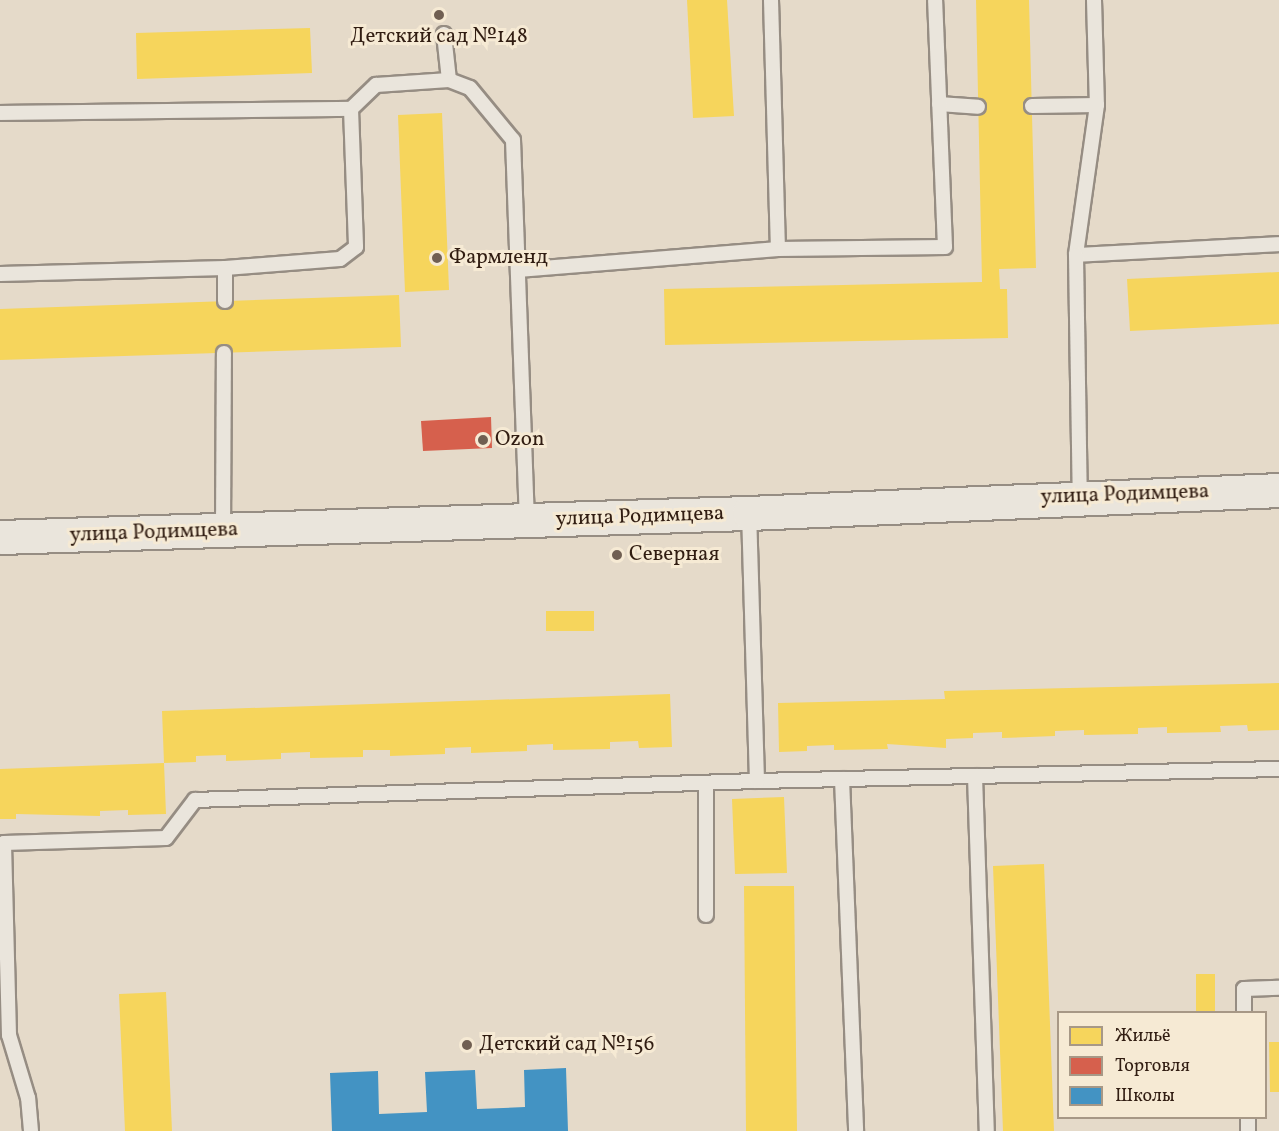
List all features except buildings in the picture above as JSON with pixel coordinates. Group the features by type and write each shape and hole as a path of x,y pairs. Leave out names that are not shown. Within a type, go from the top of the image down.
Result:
{"main road":[{"name":"улица Родимцева","path":"0,537 748,513 1279,490"}],"lane":[{"path":"771,0 778,249"},
{"path":"518,270 778,249 945,247 935,0"},
{"path":"1080,497 1076,255 1096,105 1094,0"},
{"path":"444,34 449,80"},
{"path":"0,113 351,109 376,85 449,80 470,88 513,140 527,521"},
{"path":"939,104 978,107"},
{"path":"1032,106 1096,105"},
{"path":"0,274 225,268 340,259 356,247 351,109"},
{"path":"1076,255 1279,244"},
{"path":"225,268 225,301"},
{"path":"223,531 224,353"},
{"path":"748,513 757,781"},
{"path":"31,1131 28,1098 9,1035 4,843 165,838 195,800 757,781 1279,769"},
{"path":"975,776 987,1131"},
{"path":"842,779 856,1131"},
{"path":"706,783 706,915"},
{"path":"1244,1011 1244,989 1279,988"}],"place":[{"name":"Детский сад №148","path":"439,15"},
{"name":"Фармленд","path":"437,258"},
{"name":"Ozon","path":"483,440"},
{"name":"Северная","path":"617,555"},
{"name":"Детский сад №156","path":"467,1045"}]}
